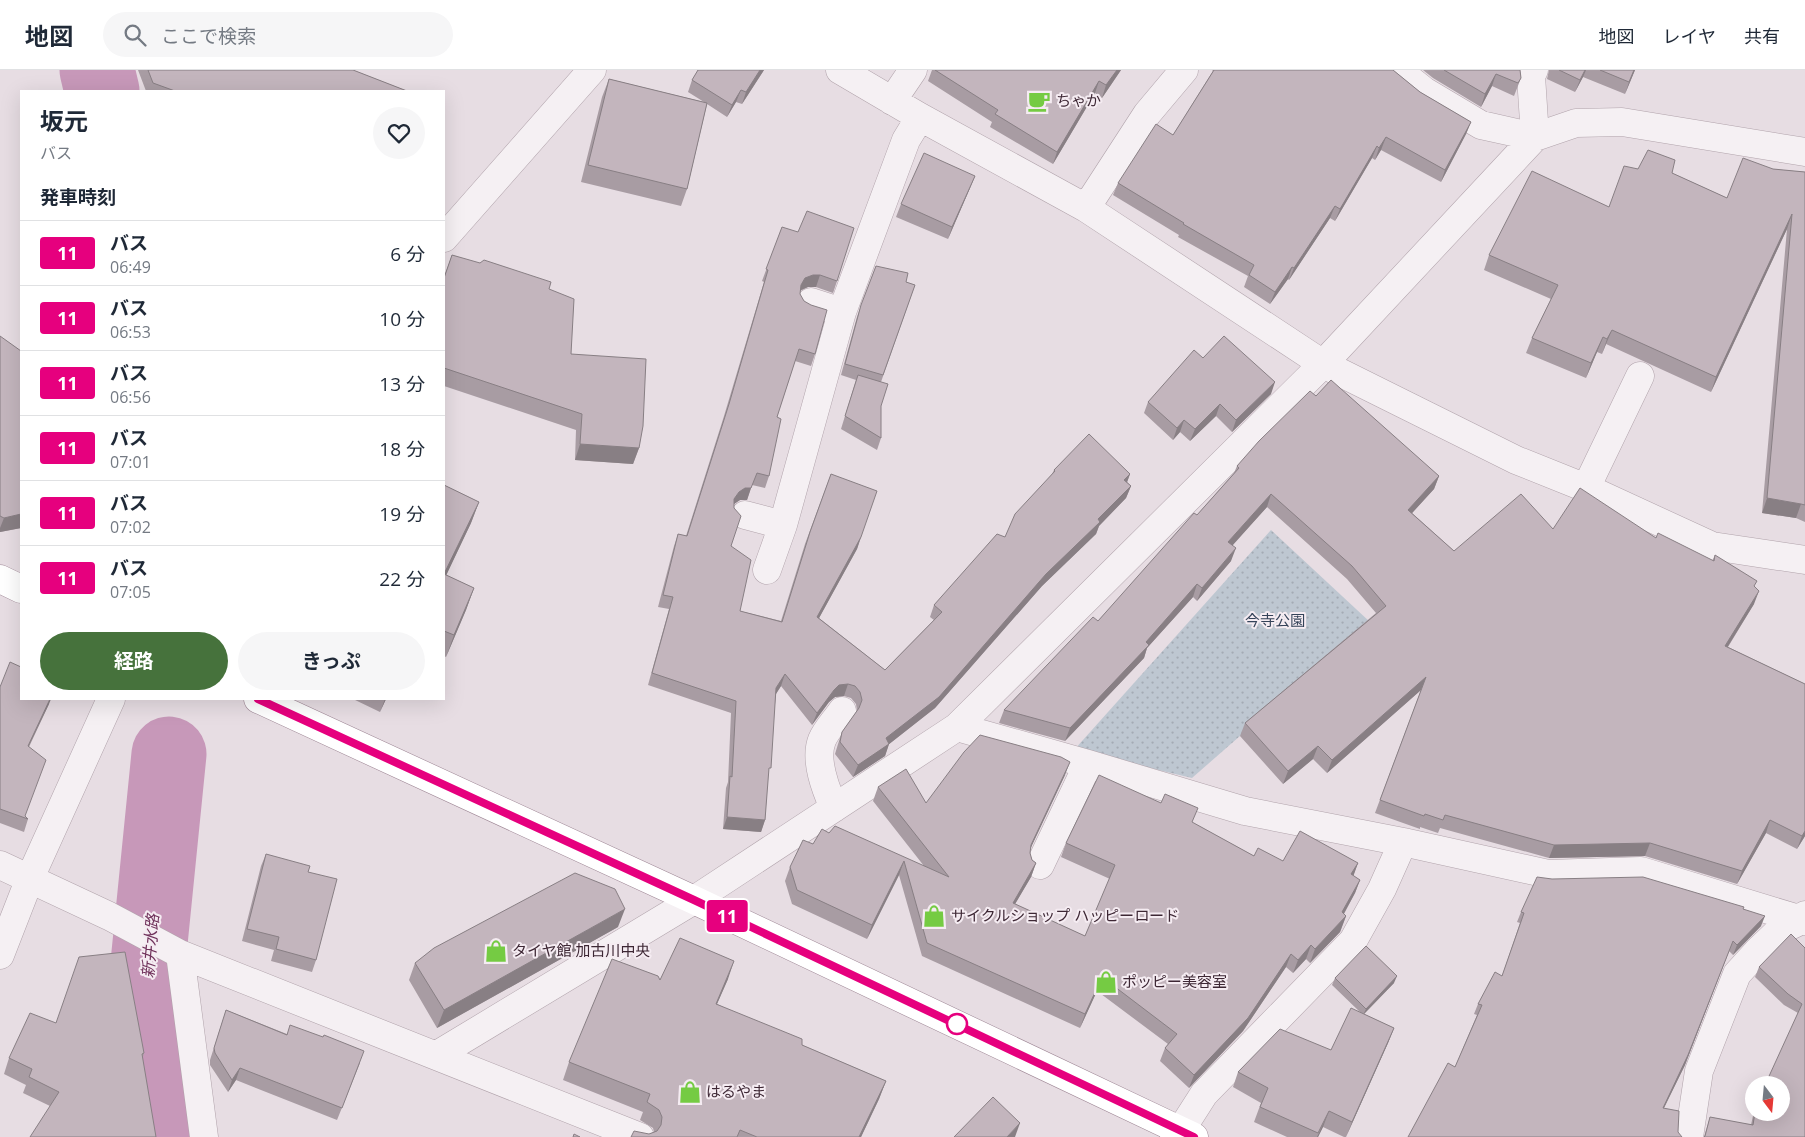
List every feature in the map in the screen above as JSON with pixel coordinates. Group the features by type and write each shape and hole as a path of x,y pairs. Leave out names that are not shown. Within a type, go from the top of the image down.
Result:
{"highway":[{"path":"0,579 20,589"},
{"path":"260,700 694,900 1183,1135"}],"street":[{"path":"449,223 592,70"},
{"path":"840,70 920,117 1086,208 1323,364 1516,460 1586,488 1712,546 1805,560"},
{"path":"892,101 913,70"},
{"path":"1086,208 1147,114 1184,70"},
{"path":"1398,70 1424,91 1481,125 1534,137"},
{"path":"1534,70 1531,76 1534,137"},
{"path":"767,570 783,525 842,312 906,140 920,117"},
{"path":"437,1055 694,900 956,727 1323,364 1534,137 1576,123 1622,122 1805,152"},
{"path":"812,302 842,312"},
{"path":"1586,488 1640,376"},
{"path":"745,515 783,525"},
{"path":"0,955 30,878 111,700"},
{"path":"834,808 823,784 820,761 822,741 842,711"},
{"path":"956,727 1245,810 1548,874 1641,871 1804,918"},
{"path":"1040,865 1088,764"},
{"path":"1183,1135 1204,1094 1353,941 1382,889 1403,842"},
{"path":"0,865 109,916 180,954 640,1137"},
{"path":"1689,1137 1699,1071 1737,974 1758,950 1779,932 1804,918"},
{"path":"180,954 204,1137"}],"green space":[{"name":"今寺公園","path":"1271,530 1370,622 1192,778 1074,750"}],"building":[{"path":"148,70 353,70 404,90 172,90 153,83"},
{"path":"698,70 760,70 746,92 741,90 732,105 692,80"},
{"path":"935,70 1117,70 1106,85 1099,81 1057,152 995,114 998,110"},
{"path":"1214,70 1393,70 1420,92 1471,122 1445,170 1386,137 1379,148 1377,146 1340,209 1335,206 1294,268 1292,267 1275,292 1249,275 1254,265 1183,224 1118,183 1156,124 1173,135"},
{"path":"1444,70 1520,70 1521,78 1518,83 1496,74 1485,94"},
{"path":"1559,70 1585,70 1580,80"},
{"path":"1600,70 1634,70 1629,82"},
{"path":"609,79 707,103 687,189 588,165"},
{"path":"1648,150 1675,160 1672,173 1727,198 1743,158 1773,169 1805,172 1805,505 1767,498 1792,214 1716,377 1612,330 1607,339 1603,337 1591,363 1532,338 1558,285 1489,255 1532,171 1609,207 1624,166 1638,169"},
{"path":"924,153 975,176 952,227 901,204"},
{"path":"807,211 854,228 837,281 820,275 813,275 805,278 801,285 800,294 804,301 827,310 815,354 799,349 777,417 781,419 769,476 757,473 751,488 745,488 734,499 734,508 741,516 731,546 751,560 740,611 782,622 810,532 831,474 877,491 861,537 817,617 885,670 942,612 934,605 997,534 1005,537 1015,514 1089,434 1130,474 1124,480 1131,486 1098,519 1100,522 1046,574 939,697 886,738 889,744 858,765 840,742 842,732 859,708 862,700 860,692 855,686 848,684 839,685 817,713 785,674 776,688 771,768 769,768 765,820 727,817 730,776 732,777 736,701 652,673 673,597 663,595 678,534 687,536 729,404 768,270 766,269 782,227 798,232"},
{"path":"452,255 480,263 484,260 551,282 549,289 574,299 571,354 646,359 643,426 639,448 580,444 582,414 445,368 445,275"},
{"path":"876,266 908,273 906,282 915,285 883,375 845,364 861,305"},
{"path":"0,336 20,350 20,514 4,518 0,516"},
{"path":"1224,336 1275,382 1236,420 1220,404 1195,429 1184,420 1177,428 1148,402 1194,350 1203,358"},
{"path":"858,375 888,384 881,406 881,438 845,416"},
{"path":"1331,380 1439,476 1408,510 1454,551 1521,494 1553,529 1580,488 1656,538 1658,533 1714,561 1715,555 1757,581 1754,586 1759,591 1725,646 1805,684 1805,831 1802,836 1770,820 1742,871 1650,843 1554,845 1445,815 1443,820 1425,814 1424,816 1380,800 1426,677 1332,760 1318,746 1288,771 1245,723 1386,606 1352,566 1271,494 1228,542 1236,548 1202,588 1197,584 1146,642 1149,645 1070,728 1004,710 1093,617 1098,621 1194,513 1197,515 1239,468 1237,466 1259,441 1310,391 1316,396"},
{"path":"445,485 479,502 445,572"},
{"path":"445,574 474,588 454,635 445,631"},
{"path":"10,662 20,667 20,700 50,700 28,746 46,760 25,816 28,819 0,809 0,687"},
{"path":"980,735 1061,757 1070,762 1031,845 1030,853 1032,860 1036,863 1013,903 1085,936 1115,865 1066,843 1099,775 1161,803 1165,794 1198,808 1192,822 1254,856 1258,848 1283,861 1300,831 1358,863 1351,874 1360,880 1342,912 1346,916 1315,949 1311,945 1298,960 1291,954 1248,1018 1194,1075 1165,1048 1177,1034 1102,977 1085,1014 927,943 904,861 872,925 797,890 790,867 803,840 813,844 822,829 829,833 835,826 949,877 878,787 906,769 926,803 964,752"},
{"path":"266,854 310,866 308,872 337,879 316,960 276,949 279,937 247,929"},
{"path":"575,873 615,889 625,909 444,1010 415,963 434,948"},
{"path":"1537,877 1552,879 1643,877 1744,907 1743,909 1765,916 1737,945 1733,941 1688,1055 1663,1108 1679,1111 1678,1132 1682,1137 1408,1137 1448,1063 1455,1067 1482,1005 1478,1004 1495,972 1502,976 1524,913 1521,912"},
{"path":"1791,934 1805,948 1805,1137 1704,1137 1710,1117 1753,1125 1754,1121 1790,1121 1790,1076 1769,1076 1802,1004 1788,994 1759,967"},
{"path":"680,938 734,961 716,1004 802,1039 802,1045 886,1081 859,1137 757,1137 740,1130 737,1137 631,1137 634,1131 649,1134 657,1131 661,1125 662,1117 659,1110 647,1102 650,1094 569,1062 612,959 658,976 660,980"},
{"path":"1366,946 1397,976 1366,1009 1335,978"},
{"path":"125,952 144,1053 142,1054 156,1137 30,1137 59,1092 29,1077 32,1069 9,1058 30,1013 56,1023 79,957"},
{"path":"1351,1008 1394,1028 1352,1122 1329,1111 1318,1133 1260,1107 1268,1088 1238,1072 1280,1029 1331,1050"},
{"path":"226,1010 287,1035 290,1025 323,1037 324,1035 364,1051 342,1108 240,1068 232,1080 215,1053 214,1048"},
{"path":"993,1097 1020,1123 1007,1137 954,1137"}],"waterway":[{"name":"新井水路","path":"97,70 102,90"},
{"name":"新井水路","path":"169,754 146,983 170,1137"}],"bus line":[{"name":"11","path":"260,700 694,900 1194,1137"}],"place":[{"name":"ちゃか","path":"1039,101"},
{"name":"サイクルショップ ハッピーロード","path":"934,916"},
{"name":"タイヤ館 加古川中央","path":"496,951"},
{"name":"ポッピー美容室","path":"1106,982"},
{"name":"はるやま","path":"690,1092"}]}
